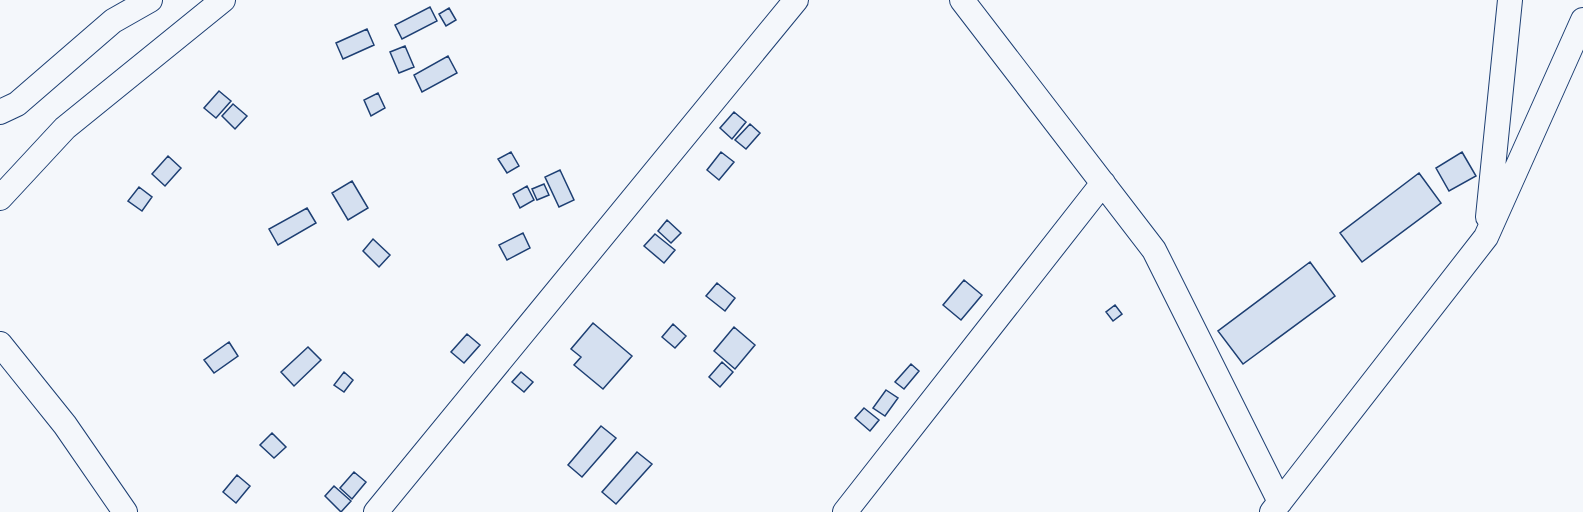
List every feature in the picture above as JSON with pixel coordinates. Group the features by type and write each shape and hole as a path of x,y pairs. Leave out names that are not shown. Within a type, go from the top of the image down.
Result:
{"street":[{"path":"0,112 17,104 113,21 150,0"},
{"path":"0,198 66,128 223,0"},
{"path":"376,512 796,0"},
{"path":"962,0 1154,250 1276,507 1486,237 1583,20"},
{"path":"1486,237 1510,0"},
{"path":"845,512 1102,183"},
{"path":"0,344 65,425 125,512"}],"building":[{"path":"430,7 437,21 402,39 395,25"},
{"path":"449,8 456,20 446,26 439,14"},
{"path":"367,29 374,45 343,59 336,43"},
{"path":"405,46 414,67 399,73 390,52"},
{"path":"448,56 457,73 422,92 414,75"},
{"path":"219,91 231,101 216,118 204,108"},
{"path":"378,93 385,108 371,116 364,100"},
{"path":"233,104 247,116 235,129 222,116"},
{"path":"734,112 746,122 732,139 720,128"},
{"path":"750,124 760,133 746,149 735,140"},
{"path":"511,152 519,166 507,173 498,159"},
{"path":"721,152 734,162 719,180 707,170"},
{"path":"1462,152 1476,176 1449,191 1436,168"},
{"path":"168,156 181,168 165,186 152,174"},
{"path":"560,170 574,200 559,207 545,177"},
{"path":"1419,173 1441,203 1362,262 1340,233"},
{"path":"352,181 368,208 348,220 332,193"},
{"path":"544,184 549,195 537,200 532,189"},
{"path":"527,186 534,200 520,208 513,194"},
{"path":"139,187 152,197 142,211 128,201"},
{"path":"307,208 316,223 278,245 269,229"},
{"path":"667,220 681,233 671,243 658,231"},
{"path":"523,233 530,248 507,260 499,245"},
{"path":"655,234 675,250 664,263 644,246"},
{"path":"373,239 390,255 379,267 363,251"},
{"path":"1310,262 1335,296 1243,364 1218,331"},
{"path":"964,280 982,295 961,320 943,305"},
{"path":"717,283 735,298 725,311 706,296"},
{"path":"1115,305 1122,314 1113,321 1106,312"},
{"path":"593,323 632,356 603,389 574,365 581,357 571,349"},
{"path":"673,324 686,336 675,348 662,337"},
{"path":"734,327 755,345 735,369 714,351"},
{"path":"467,334 480,345 464,363 451,352"},
{"path":"229,342 238,356 214,373 204,360"},
{"path":"308,347 321,360 294,386 281,372"},
{"path":"722,362 733,372 720,387 709,377"},
{"path":"911,364 919,371 904,389 895,382"},
{"path":"344,372 353,380 344,392 334,385"},
{"path":"521,372 533,382 524,392 512,382"},
{"path":"886,390 898,398 885,416 873,408"},
{"path":"864,408 879,420 870,431 855,418"},
{"path":"601,426 616,438 582,477 568,465"},
{"path":"272,433 286,447 274,458 260,445"},
{"path":"637,452 652,464 616,504 602,492"},
{"path":"354,472 366,482 352,499 340,488"},
{"path":"237,475 250,486 236,503 223,492"},
{"path":"334,486 351,501 341,512 325,496"}]}
